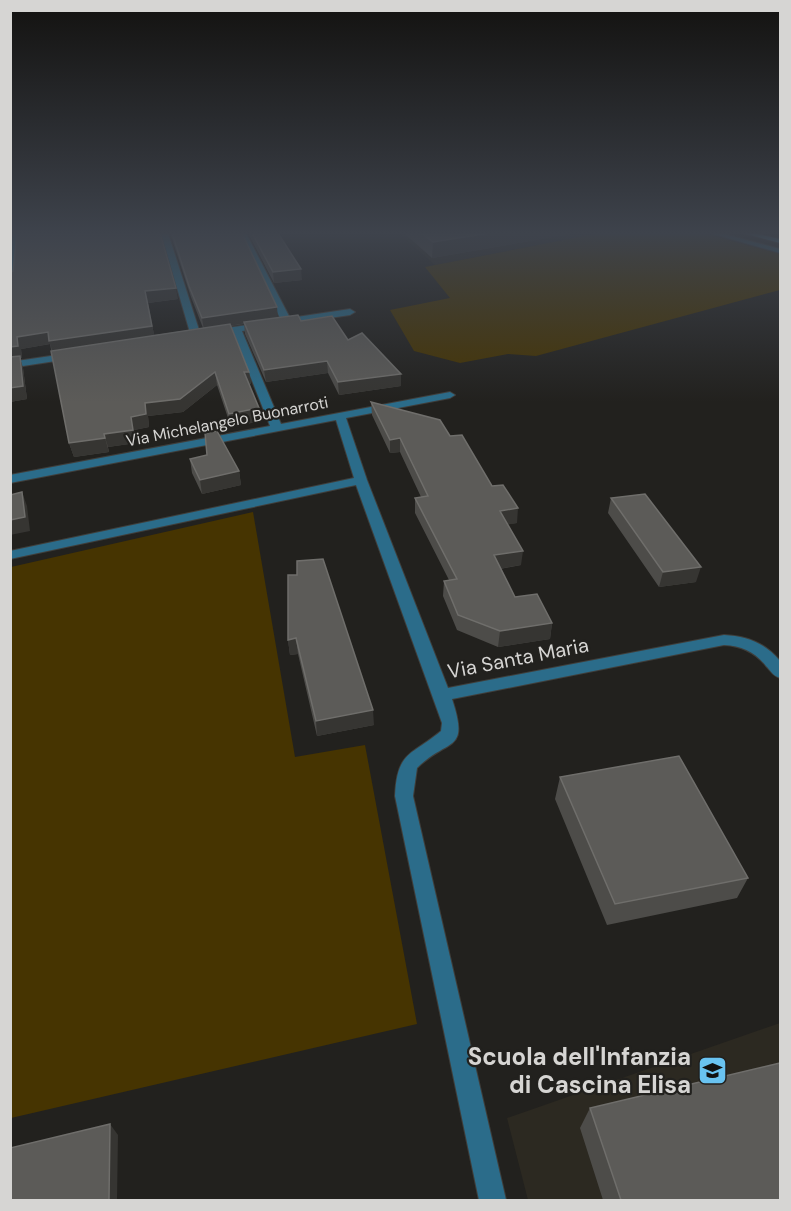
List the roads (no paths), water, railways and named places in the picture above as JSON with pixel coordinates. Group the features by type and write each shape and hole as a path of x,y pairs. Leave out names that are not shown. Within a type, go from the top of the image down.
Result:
{"street":[{"path":"182,290 196,336"},
{"path":"271,290 287,322"},
{"path":"184,338 350,312"},
{"path":"237,330 277,428"},
{"path":"10,365 80,354"},
{"name":"Via Michelangelo Buonarroti","path":"10,479 450,395"},
{"name":"Via Santa Maria","path":"340,416 442,695 724,640 752,644 764,652 780,672"},
{"path":"10,555 362,480"},
{"path":"442,695 451,723 450,734 441,743 417,755 408,764 404,775 404,796 493,1200"}],"place":[{"name":"Scuola dell'Infanzia di Cascina Elisa","path":"712,1071"}]}
